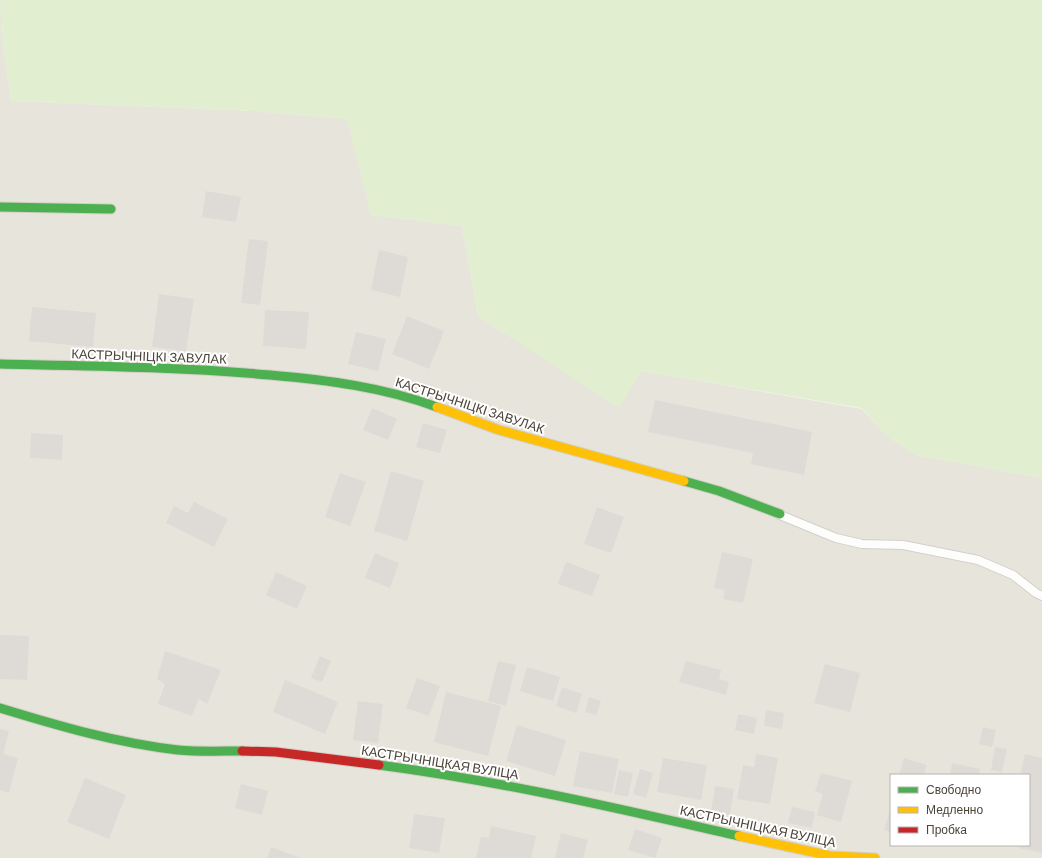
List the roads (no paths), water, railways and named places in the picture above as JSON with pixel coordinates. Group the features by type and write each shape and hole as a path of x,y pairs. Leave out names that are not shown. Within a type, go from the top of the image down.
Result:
{"street":[{"path":"0,208 111,209"},
{"name":"КАСТРЫЧНІЦКІ ЗАВУЛАК","path":"0,364 217,370 325,380 407,396 499,430 719,491 780,514"},
{"name":"КАСТРЫЧНІЦКАЯ ВУЛІЦА","path":"0,708 69,729 135,744 180,750 276,752 449,774 536,791 831,856 875,858"}],"lane":[{"path":"780,514 836,538 862,544 902,545 978,560 1013,575 1042,596"}]}
